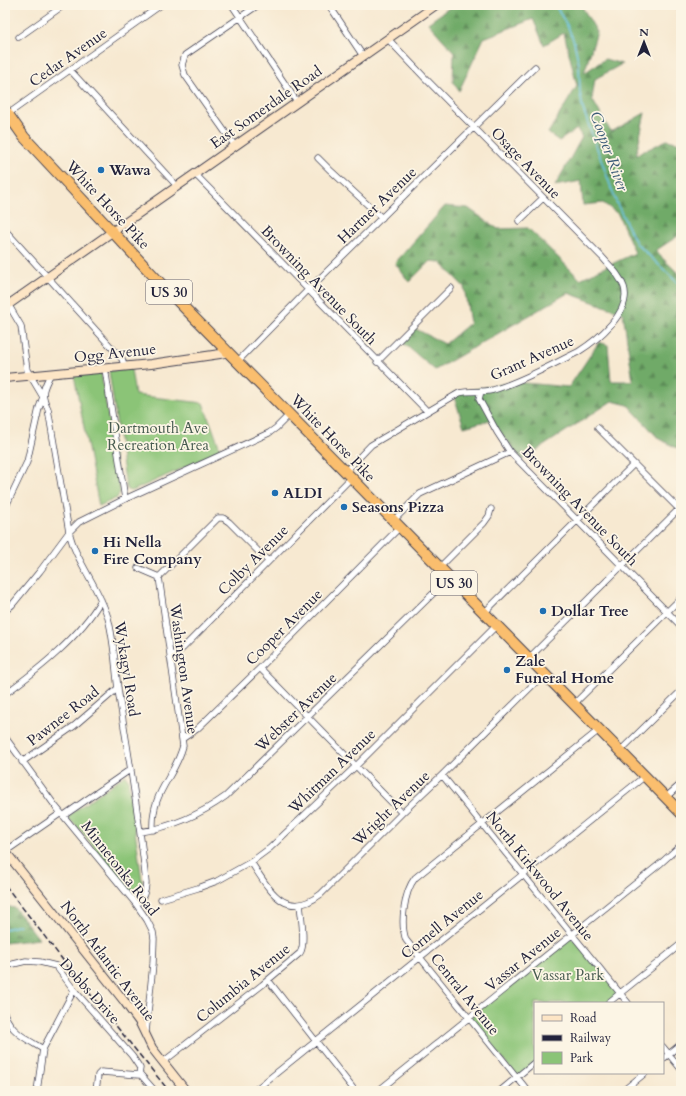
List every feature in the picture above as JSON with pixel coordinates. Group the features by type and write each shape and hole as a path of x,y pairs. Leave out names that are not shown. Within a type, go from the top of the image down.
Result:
{"highway":[{"name":"White Horse Pike","path":"6,112 24,137 164,287 681,813"}],"street":[{"path":"19,37 64,5"},
{"name":"Cedar Avenue","path":"6,112 70,70 161,5"},
{"path":"232,5 297,102"},
{"path":"235,146 185,75 182,63 185,55 258,5"},
{"path":"328,5 364,56"},
{"name":"East Somerdale Road","path":"6,306 436,5"},
{"path":"678,5 681,10"},
{"name":"Osage Avenue","path":"388,38 602,257 620,279 624,287 626,295 621,313"},
{"name":"Hartner Avenue","path":"237,362 535,66"},
{"path":"70,70 177,186"},
{"path":"318,158 382,218"},
{"name":"Browning Avenue South","path":"194,174 377,362 427,411"},
{"path":"519,221 543,198"},
{"path":"5,230 122,359 126,367"},
{"path":"377,362 451,288"},
{"name":"Wykagyl Road","path":"6,306 21,326 27,370 43,397 48,409 69,532 76,552 90,577 108,618 115,651 118,688 144,866 146,890 141,901 136,904"},
{"name":"Grant Avenue","path":"348,475 371,445 427,411 459,393 467,390 492,390 515,382 578,352 588,346 621,313"},
{"name":"Ogg Avenue","path":"5,378 126,367 228,352"},
{"path":"105,368 125,499"},
{"path":"5,508 27,462 39,408 45,386 51,373"},
{"name":"Browning Avenue South","path":"481,391 479,399 510,452 681,626"},
{"path":"5,611 12,605 69,532 79,522 125,499 269,433 289,415"},
{"path":"529,658 680,510 598,428"},
{"name":"Cooper Avenue","path":"182,739 197,729 260,668 397,524 420,494 510,452"},
{"path":"484,613 634,464"},
{"name":"Colby Avenue","path":"170,657 183,648 268,561 348,475"},
{"path":"440,568 484,523 489,516 491,509"},
{"path":"138,568 159,577 218,518 223,518 229,522 268,561"},
{"name":"Washington Avenue","path":"153,830 152,819 158,796 180,757 183,746 159,577"},
{"name":"Webster Avenue","path":"140,832 153,830 183,821 199,814 226,796 450,578"},
{"path":"574,704 681,598"},
{"path":"5,694 73,638 93,615 101,600"},
{"name":"Whitman Avenue","path":"161,899 198,888 217,880 251,862 270,848 356,766 497,625"},
{"path":"260,668 402,813"},
{"name":"Wright Avenue","path":"300,905 312,901 321,894 544,674"},
{"name":"Pawnee Road","path":"22,762 74,726 118,688"},
{"path":"620,752 681,691"},
{"path":"482,824 599,730"},
{"name":"Minnetonka Road","path":"5,738 62,814 136,904 153,932 153,964 146,1034"},
{"path":"5,851 131,769"},
{"name":"North Kirkwood Avenue","path":"442,775 627,1002"},
{"name":"Cornell Avenue","path":"254,1091 645,776"},
{"path":"666,797 681,784"},
{"name":"Central Avenue","path":"482,824 415,878 409,885 403,915 404,935 406,940 528,1091"},
{"name":"Vassar Avenue","path":"378,1091 661,863 681,845"},
{"name":"North Atlantic Avenue","path":"5,851 135,1015 152,1048 186,1091"},
{"path":"251,862 275,896 283,901 300,905"},
{"name":"Columbia Avenue","path":"163,1062 268,980 302,950 300,905"},
{"path":"609,1002 681,944"},
{"name":"Dobbs Drive","path":"5,966 26,961 40,962 56,966 74,990 132,1056 140,1068 140,1072 155,1091"},
{"path":"268,980 355,1091"},
{"path":"37,1091 43,1049 74,990"},
{"path":"135,1015 141,1016 147,1014"},
{"path":"5,1015 8,1022 17,1033 43,1049"},
{"path":"664,1058 681,1044"},
{"path":"664,1048 681,1069"},
{"path":"500,1091 534,1063"},
{"path":"96,1091 98,1075 101,1072 137,1076 140,1072"},
{"path":"623,1091 644,1074"}],"green space":[{"path":"453,5 581,5 597,32 584,73 605,59 622,64 595,79 592,99 611,132 645,113 636,155 667,140 681,143 681,234 655,251 681,276 681,450 659,439 628,405 612,401 522,460 490,420 464,427 453,393 514,382 569,387 599,342 608,345 611,381 633,381 623,313 568,293 435,370 402,342 414,328 445,344 470,323 464,287 440,262 430,261 409,282 395,263 445,206 468,208 498,229 528,228 580,279 635,253 618,214 603,203 583,205 581,181 555,186 582,137 577,129 559,141 548,133 577,86 564,33 544,45 533,19 484,38 459,91 453,82 454,52 428,23"},
{"name":"Dartmouth Ave Recreation Area","path":"131,369 135,395 203,403 221,451 132,491 128,490 126,487 109,371"},
{"path":"101,372 120,492 117,498 99,506 74,375"},
{"path":"125,775 128,779 143,888 139,895 130,893 83,833 68,818 72,813"},
{"path":"5,906 15,908 39,939 5,943"},
{"name":"Vassar Park","path":"572,935 620,993 609,1002 534,1002 534,1063 517,1077 469,1018"}],"waterway":[{"name":"Cooper River","path":"555,5 568,27 574,42 579,64 580,93 583,109 617,204 636,243 681,286"},
{"path":"5,929 20,925"}],"railway":[{"path":"5,885 69,968 169,1091"}],"place":[{"name":"Wawa","path":"101,170"},
{"name":"ALDI","path":"275,493"},
{"name":"Seasons Pizza","path":"344,507"},
{"name":"Hi Nella Fire Company","path":"95,551"},
{"name":"Dollar Tree","path":"543,611"},
{"name":"Zale Funeral Home","path":"507,670"}]}
